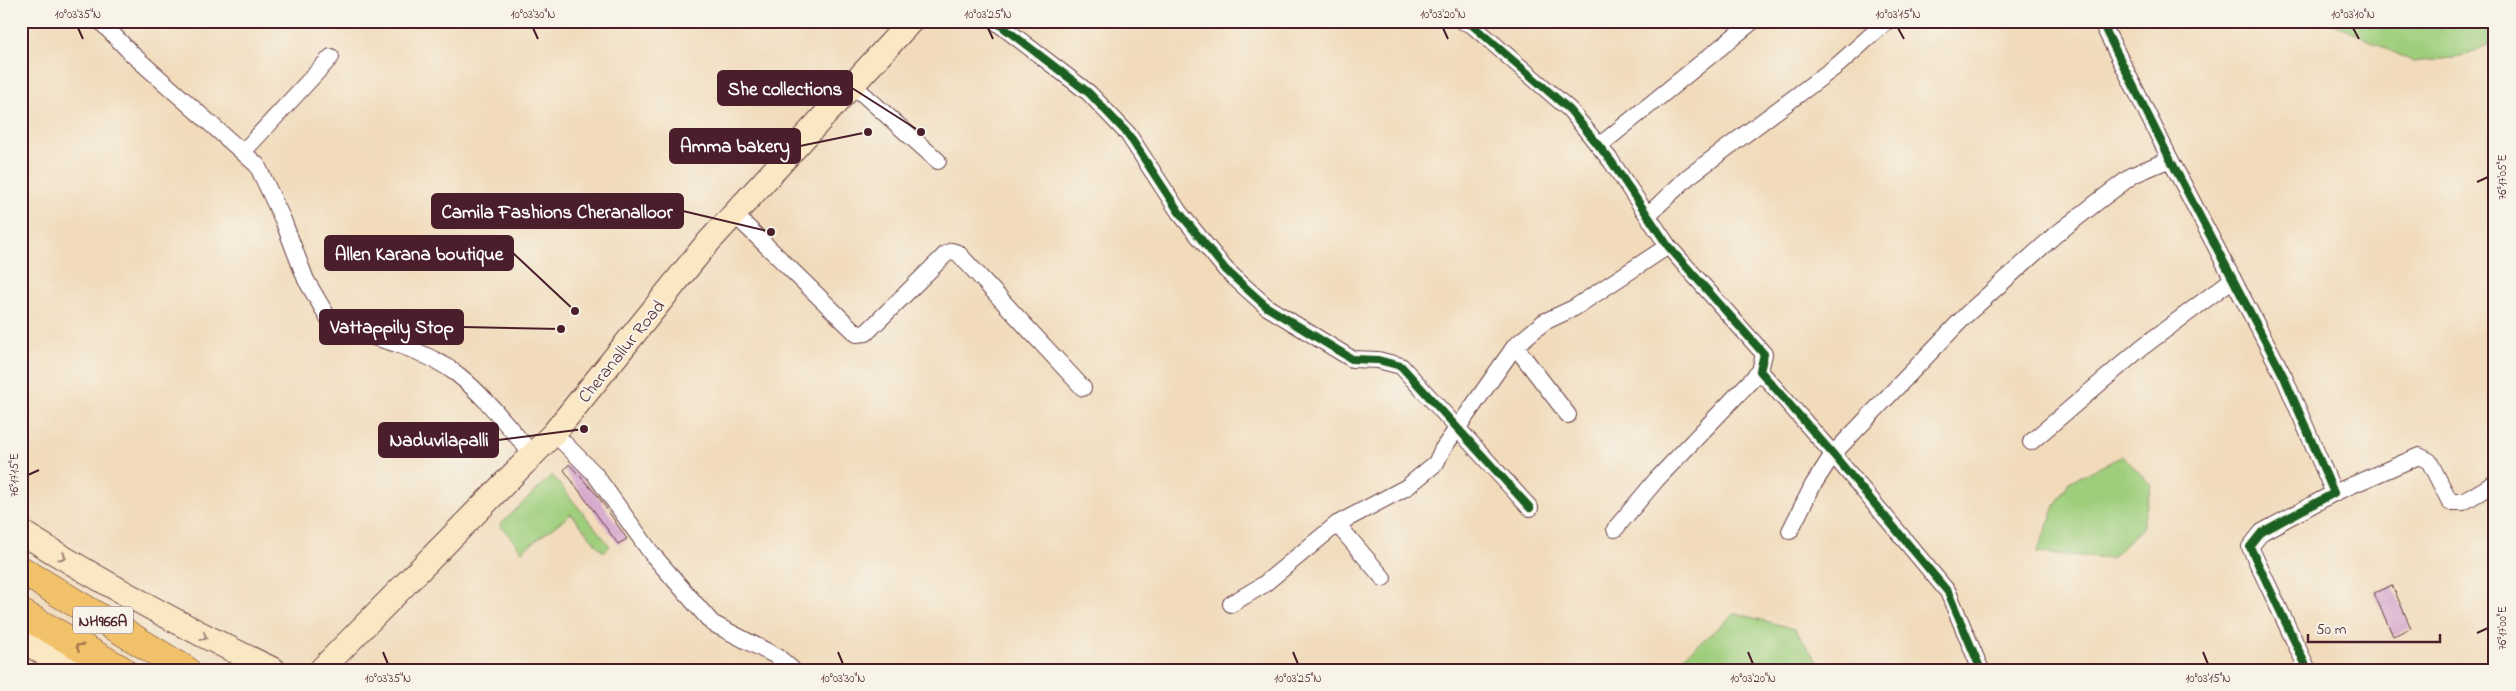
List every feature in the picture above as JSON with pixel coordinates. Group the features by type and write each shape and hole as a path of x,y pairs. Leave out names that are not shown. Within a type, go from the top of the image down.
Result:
{"highway":[{"name":"NH966A","path":"21,570 186,670"},
{"name":"NH966A","path":"21,613 122,670"}],"main road":[{"name":"Cheranallur Road","path":"321,670 554,433 704,248 911,21"},
{"path":"21,532 76,566 202,635 274,670"},
{"path":"21,638 71,670"}],"street":[{"path":"100,21 132,54 243,152 260,173 283,220 306,280 333,326 385,340 431,358 457,374 533,455"},
{"path":"995,21 1089,93 1128,134 1179,212 1226,270 1267,307 1352,359 1378,360 1401,366 1459,427 1530,508"},
{"path":"1462,21 1472,25 1570,110 1649,214 1668,246 1764,354 1760,371 1657,479 1615,530"},
{"path":"1599,146 1753,21"},
{"path":"1649,214 1688,177 1839,64 1887,21"},
{"path":"2101,21 2170,159 2284,377 2334,493"},
{"path":"243,152 331,58"},
{"path":"853,84 938,161"},
{"path":"1790,531 1813,485 1833,454 1967,314 2054,236 2133,175 2170,159"},
{"path":"734,214 857,334 866,333 946,254 952,251 958,253 1083,388"},
{"path":"1231,604 1263,585 1337,524 1408,487 1436,463 1515,346 1544,322 1574,308 1668,246"},
{"path":"2031,442 2141,348 2233,279"},
{"path":"1515,346 1568,415"},
{"path":"1760,371 1833,454 1948,592 1981,670"},
{"path":"554,433 594,474 652,554 712,623 778,657 793,670"},
{"path":"2308,670 2250,547 2262,532 2334,493 2419,456 2429,461 2450,502 2463,502 2495,483"},
{"path":"1337,524 1383,578"}],"green space":[{"path":"2324,21 2495,21 2495,41 2462,57 2413,62 2349,30"},
{"path":"2123,456 2151,485 2142,528 2111,558 2037,553 2055,506 2069,482"},
{"path":"552,475 610,546 603,552 571,514 522,551 500,525"},
{"path":"1735,613 1795,629 1823,670 1673,670 1677,663"}],"building":[{"path":"569,464 597,495 627,539 618,544 564,470"},
{"path":"2392,585 2411,628 2393,636 2374,593"}],"cycle path":[{"path":"995,21 1089,93 1128,134 1179,212 1226,270 1267,307 1352,359 1378,360 1401,366 1530,508"},
{"path":"1462,21 1472,25 1570,110 1611,161 1668,246 1764,354 1760,371 1833,454 1948,592 1981,670"},
{"path":"2101,21 2170,159 2284,377 2334,493 2262,532 2250,547 2308,670"}],"place":[{"name":"Amma bakery","path":"868,132"},
{"name":"She collections","path":"921,132"},
{"name":"Camila Fashions Cheranalloor","path":"771,232"},
{"name":"Allen Karana boutique","path":"575,311"},
{"name":"Vattappily Stop","path":"561,329"},
{"name":"Naduvilapalli","path":"584,429"}]}
